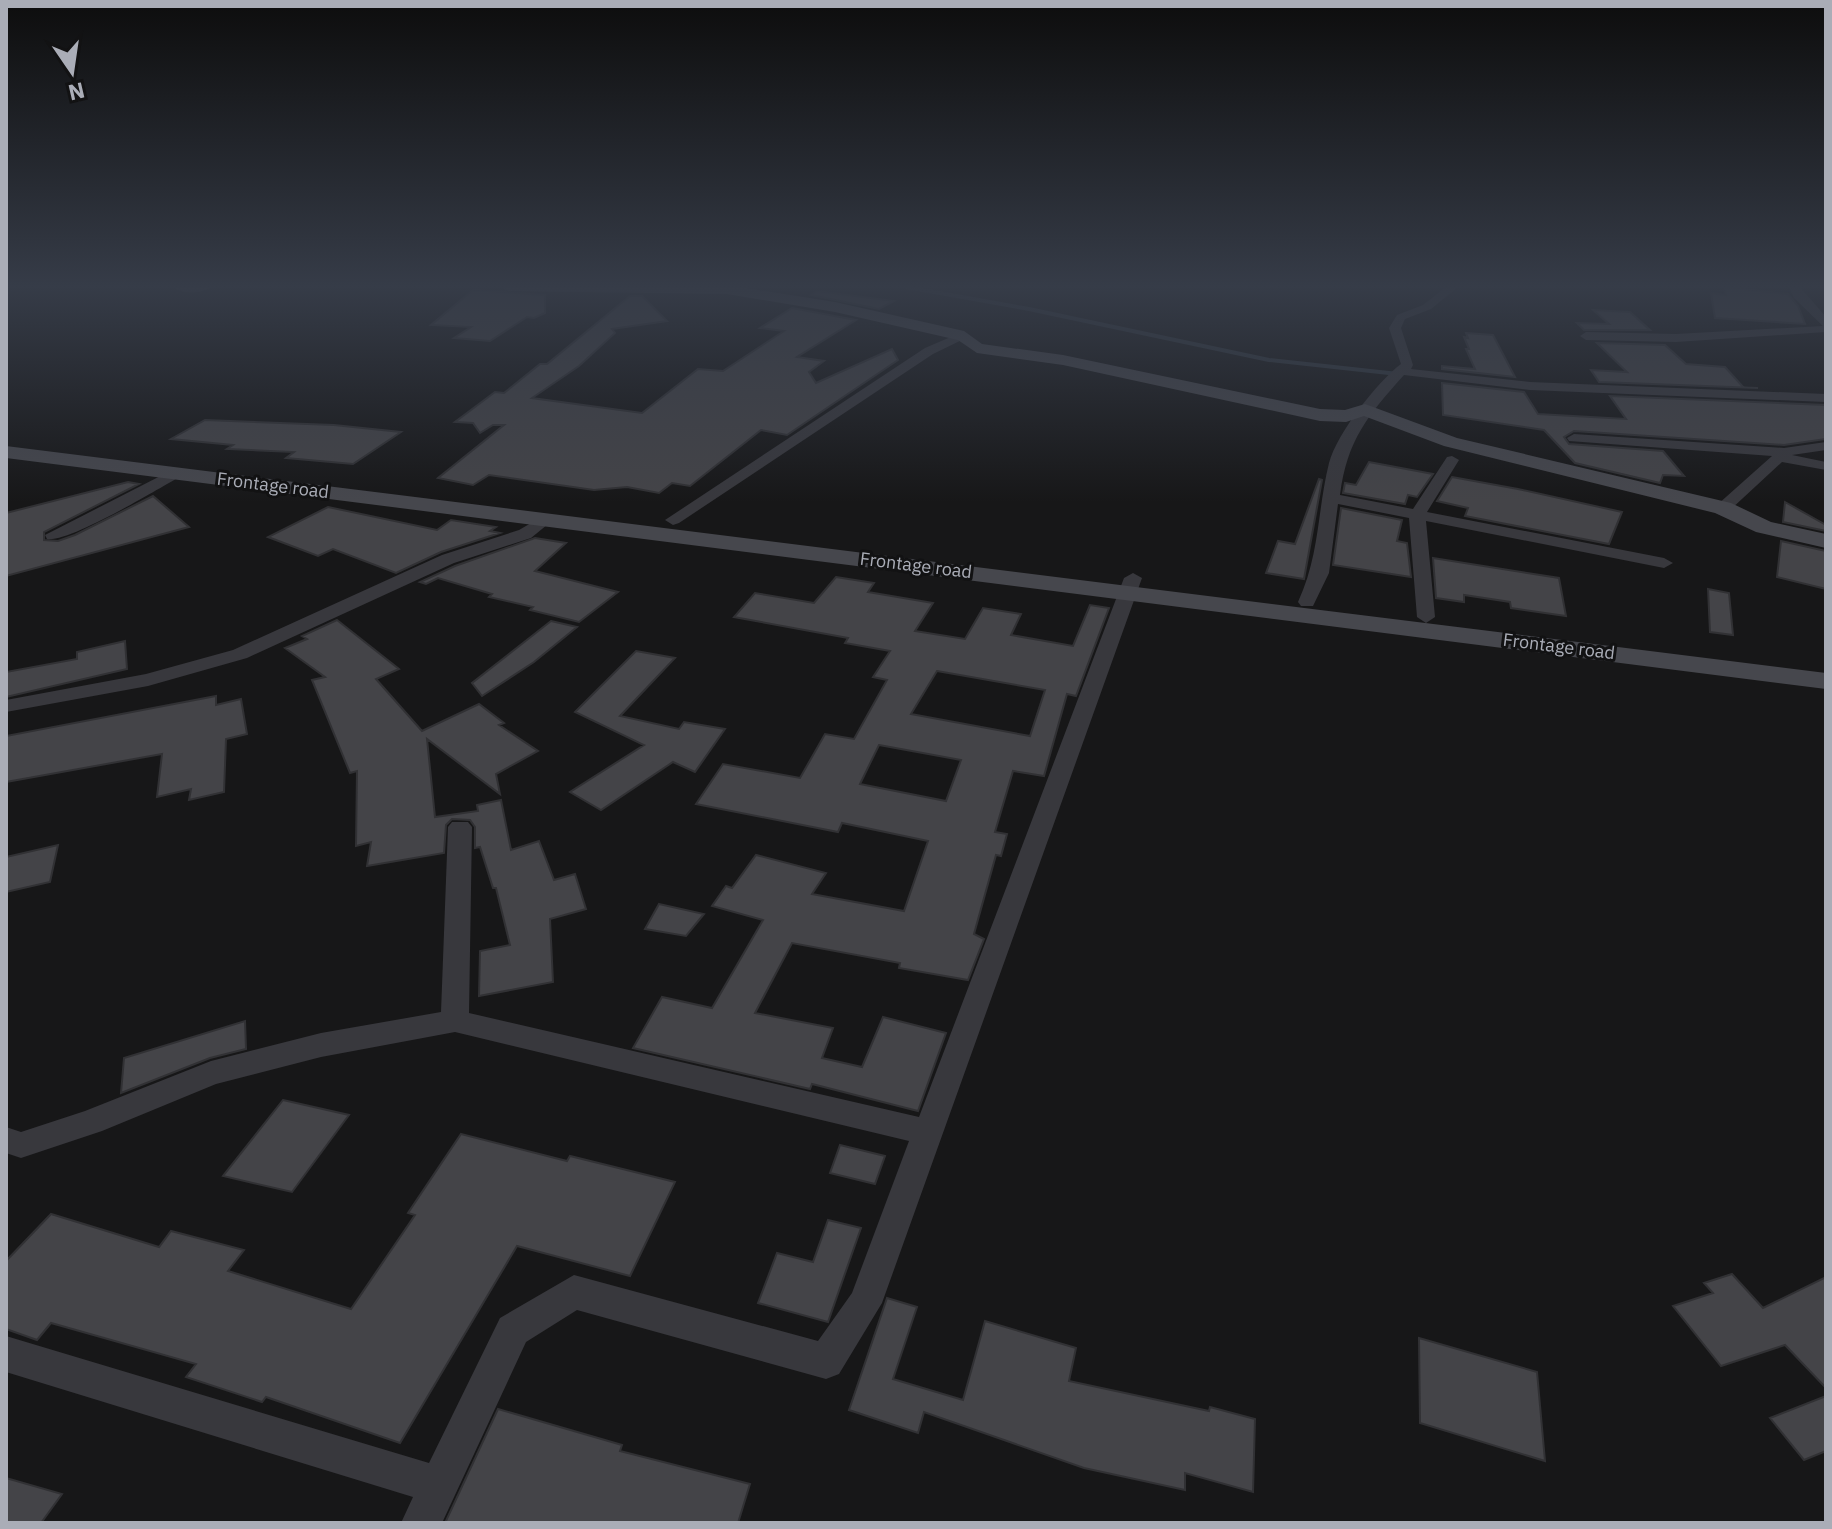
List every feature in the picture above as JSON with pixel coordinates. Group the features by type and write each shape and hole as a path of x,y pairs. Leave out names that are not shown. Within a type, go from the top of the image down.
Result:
{"main road":[{"path":"1051,358 1320,415 1346,416 1365,410 1451,442 1723,508 1764,527 1826,541"},
{"path":"6,440 673,520 1130,584 1307,602 1826,666"},
{"name":"Frontage road","path":"6,452 545,520 1130,584 1826,681"}],"street":[{"path":"673,520 918,358"},
{"path":"1307,602 1320,573 1337,460 1365,410 1407,365 1405,358"},
{"path":"1395,376 1530,386 1826,398"},
{"path":"1574,438 1781,454 1826,466"},
{"path":"1723,508 1781,454 1826,446"},
{"path":"1426,617 1417,515 1452,460"},
{"path":"53,535 112,508 176,473"},
{"path":"1332,498 1664,563"},
{"path":"6,706 148,680 240,654 448,559 525,534 545,520"},
{"path":"421,1523 513,1330 574,1292 826,1361 865,1303 1130,584"},
{"path":"455,1021 460,827"},
{"path":"6,1140 21,1145 91,1122 211,1073 321,1045 455,1021 930,1133"},
{"path":"6,1354 439,1485"}],"building":[{"path":"554,358 587,358 532,398 642,413 698,369 723,371 742,358 824,361 809,372 816,383 871,358 898,360 787,435 761,430 690,486 672,483 659,493 627,487 594,490 489,475 473,485 438,478 504,425 493,425 480,433 473,423 455,422 495,392 504,393 540,364 547,364"},
{"path":"1470,358 1505,358 1515,377 1442,369 1442,366 1475,369"},
{"path":"1613,358 1680,358 1686,364 1725,367 1744,387 1599,382 1591,370 1627,372"},
{"path":"1442,383 1524,392 1538,414 1626,419 1610,396 1826,405 1826,439 1784,445 1574,431 1564,437 1569,444 1663,451 1684,476 1663,475 1660,483 1575,463 1544,430 1443,415"},
{"path":"205,420 334,425 401,432 353,464 286,458 294,452 227,449 233,445 171,439"},
{"path":"1369,462 1433,474 1417,497 1408,495 1405,504 1343,493 1345,483 1356,485"},
{"path":"1452,477 1622,512 1609,544 1465,516 1468,508 1437,501"},
{"path":"1319,479 1322,480 1304,579 1266,573 1278,541 1295,544"},
{"path":"128,482 139,484 44,532 44,540 58,541 75,535 153,496 189,527 6,576 6,513"},
{"path":"1785,502 1826,525 1826,531 1783,522"},
{"path":"328,507 437,530 451,520 496,527 490,531 500,533 441,552 396,573 333,549 318,556 268,537"},
{"path":"1341,508 1402,520 1397,541 1407,543 1411,577 1333,565"},
{"path":"535,538 566,543 535,571 618,592 579,622 530,610 533,607 489,597 492,594 438,578 426,584 420,582 455,566"},
{"path":"1781,541 1826,551 1826,589 1777,577"},
{"path":"1433,558 1559,578 1566,616 1511,608 1510,602 1464,595 1464,602 1436,598"},
{"path":"836,577 874,583 868,592 933,603 915,631 965,639 983,608 1021,614 1011,635 1073,646 1090,605 1109,608 1076,696 1067,694 1044,776 1013,771 995,832 1007,834 1001,856 996,855 974,934 984,939 968,980 899,968 900,963 792,943 755,1013 833,1028 822,1058 862,1067 883,1017 946,1033 918,1111 812,1084 810,1089 633,1048 662,997 712,1008 763,920 712,906 726,886 732,888 756,855 826,873 812,894 904,911 928,841 842,823 838,832 696,804 723,764 800,778 825,734 854,739 887,680 873,677 890,651 845,643 848,638 734,617 755,593 814,603","holes":["937,671 1045,690 1030,736 911,714","879,745 961,760 946,801 860,784"]},
{"path":"1708,589 1729,593 1733,635 1710,632"},
{"path":"337,620 399,669 376,679 422,731 479,704 504,723 499,725 538,751 496,774 500,794 427,739 435,817 478,811 477,805 501,800 511,850 539,841 554,880 575,874 586,909 550,919 553,982 479,996 480,951 510,945 496,888 493,888 480,847 475,848 475,827 470,820 452,819 446,825 444,853 367,866 371,842 356,846 357,771 350,773 312,680 325,677 285,648 307,639 302,636"},
{"path":"551,621 577,627 534,662 482,696 472,683"},
{"path":"125,641 127,669 6,697 6,672 77,659 77,652"},
{"path":"636,651 675,658 620,716 679,729 684,722 725,729 695,772 673,762 601,810 570,792 644,745 575,712"},
{"path":"216,696 216,705 241,699 247,734 226,739 224,792 189,800 191,789 157,797 162,754 6,782 6,736"},
{"path":"58,845 50,882 6,892 6,857"},
{"path":"659,904 704,914 686,936 645,929"},
{"path":"245,1021 246,1049 210,1058 121,1093 124,1058"},
{"path":"283,1100 349,1115 292,1192 223,1176"},
{"path":"461,1134 567,1161 570,1156 675,1182 630,1276 517,1246 400,1443 266,1397 262,1402 186,1377 196,1364 51,1323 37,1340 6,1329 6,1261 51,1214 159,1247 171,1231 244,1250 228,1271 351,1309 415,1215 408,1213"},
{"path":"840,1145 885,1156 875,1184 830,1173"},
{"path":"828,1220 861,1228 828,1322 758,1303 777,1253 813,1262"},
{"path":"1732,1274 1763,1308 1826,1277 1826,1388 1785,1345 1721,1366 1673,1306 1713,1293 1704,1283"},
{"path":"887,1298 917,1307 893,1379 963,1400 985,1321 1076,1348 1069,1381 1209,1411 1210,1407 1255,1419 1253,1492 1185,1473 1185,1490 1084,1468 924,1412 918,1433 849,1410"},
{"path":"1419,1338 1537,1372 1545,1461 1420,1423"},
{"path":"1826,1396 1826,1451 1804,1460 1770,1418"},
{"path":"498,1409 622,1445 620,1451 750,1484 738,1523 445,1523"},
{"path":"6,1478 62,1494 41,1523 6,1523"}],"waterway":[{"path":"1261,358 1398,374"}]}
